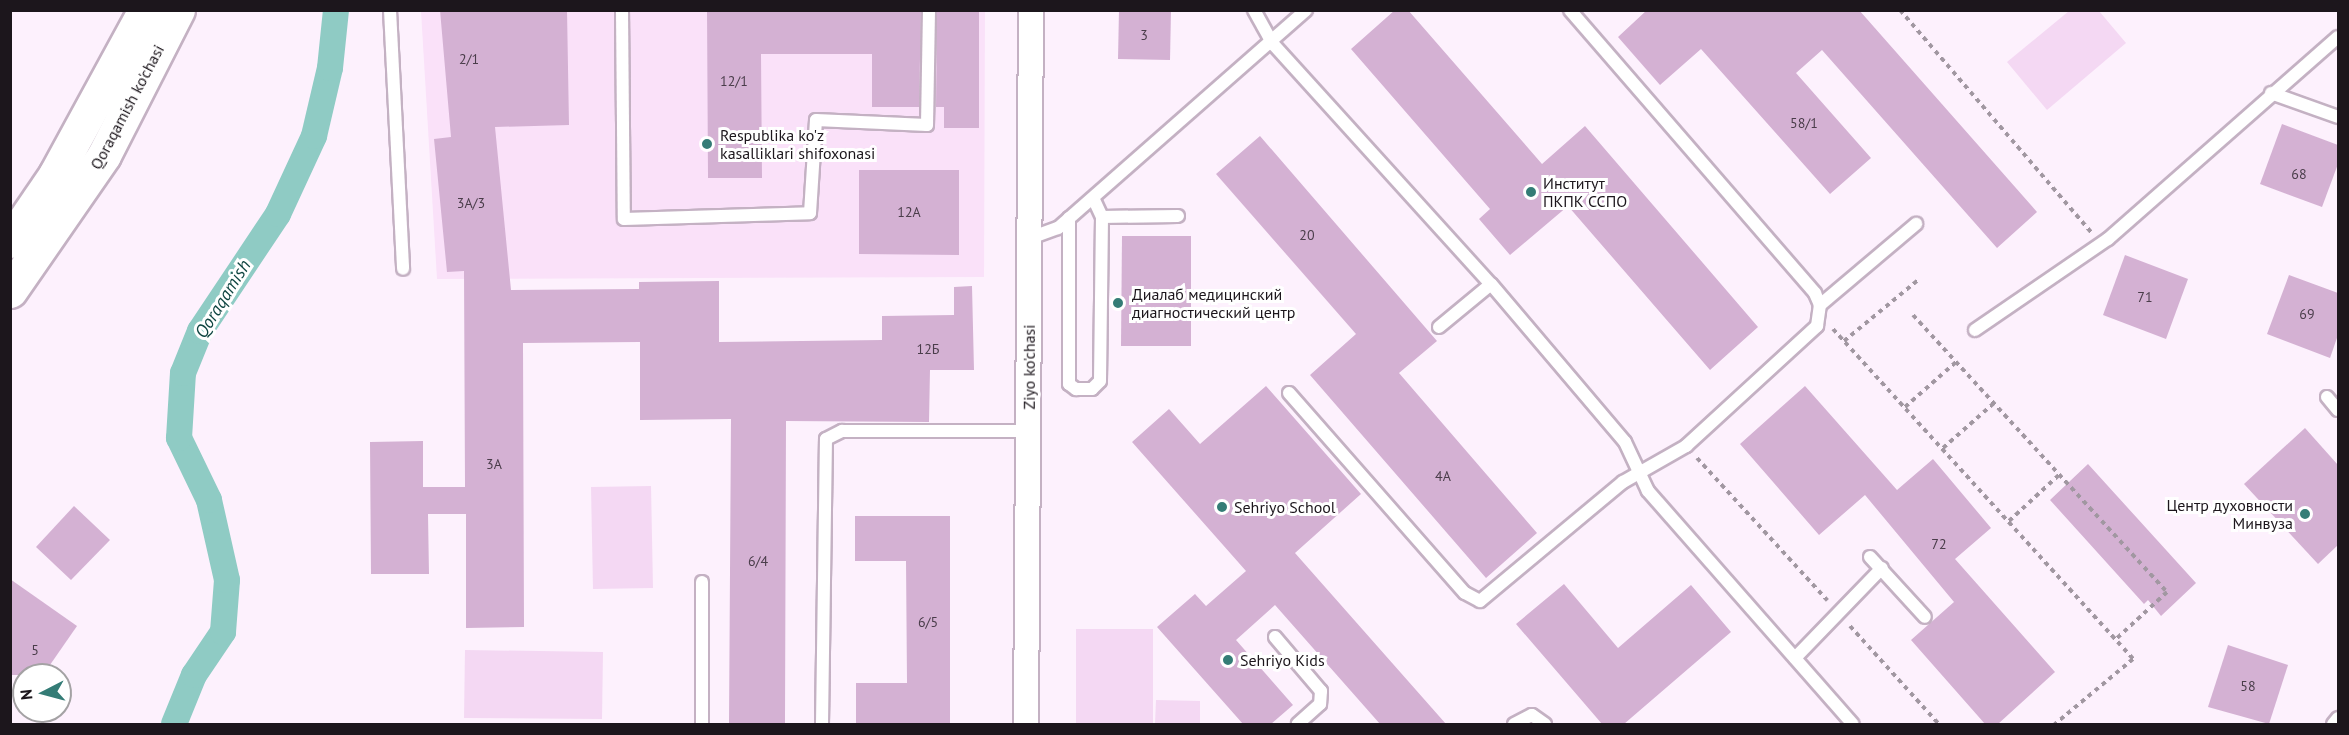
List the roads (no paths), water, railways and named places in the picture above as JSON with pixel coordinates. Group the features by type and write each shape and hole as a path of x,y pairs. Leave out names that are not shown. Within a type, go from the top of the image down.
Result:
{"main road":[{"name":"Qoraqamish ko'chasi","path":"10,241 55,175 145,10"},
{"name":"Qoraqamish ko'chasi","path":"10,291 104,155 178,10"}],"street":[{"name":"Ziyo ko'chasi","path":"1026,724 1031,10"}],"lane":[{"path":"390,10 403,268"},
{"path":"622,10 624,219 810,213 816,120 927,125 930,10"},
{"path":"1254,10 1273,44 1491,284 1624,442 1648,491 1853,724"},
{"path":"1030,238 1069,218 1273,44 1306,10"},
{"path":"1570,10 1820,311"},
{"path":"1975,330 2102,244 2271,93 2338,37"},
{"path":"2271,93 2338,117"},
{"path":"1069,218 1069,384 1076,389 1092,389 1100,381 1102,217 1093,198"},
{"path":"1102,217 1178,216"},
{"path":"1288,393 1465,593 1480,601 1637,472 1686,446 1811,334 1820,311 1916,224"},
{"path":"1439,327 1491,284"},
{"path":"2327,397 2338,410"},
{"path":"822,724 826,439 842,431 1028,431"},
{"path":"1870,557 1925,617"},
{"path":"1795,658 1882,568"},
{"path":"702,582 702,724"},
{"path":"1275,637 1321,691 1320,704 1298,724"},
{"path":"1514,724 1532,714 1545,724"},
{"path":"2332,724 2338,718"}],"waterway":[{"name":"Qoraqamish","path":"174,724 194,675 223,632 227,580 209,500 179,438 183,373 200,331 278,214 314,136 330,68 336,10"}],"place":[{"name":"Respublika ko'z kasalliklari shifoxonasi","path":"707,144"},
{"name":"Институт ПКПК ССПО","path":"1531,192"},
{"name":"Диалаб медицинский диагностический центр","path":"1118,303"},
{"name":"Sehriyo School","path":"1222,507"},
{"name":"Центр духовности Минвуза","path":"2305,514"},
{"name":"Sehriyo Kids","path":"1228,660"}]}
